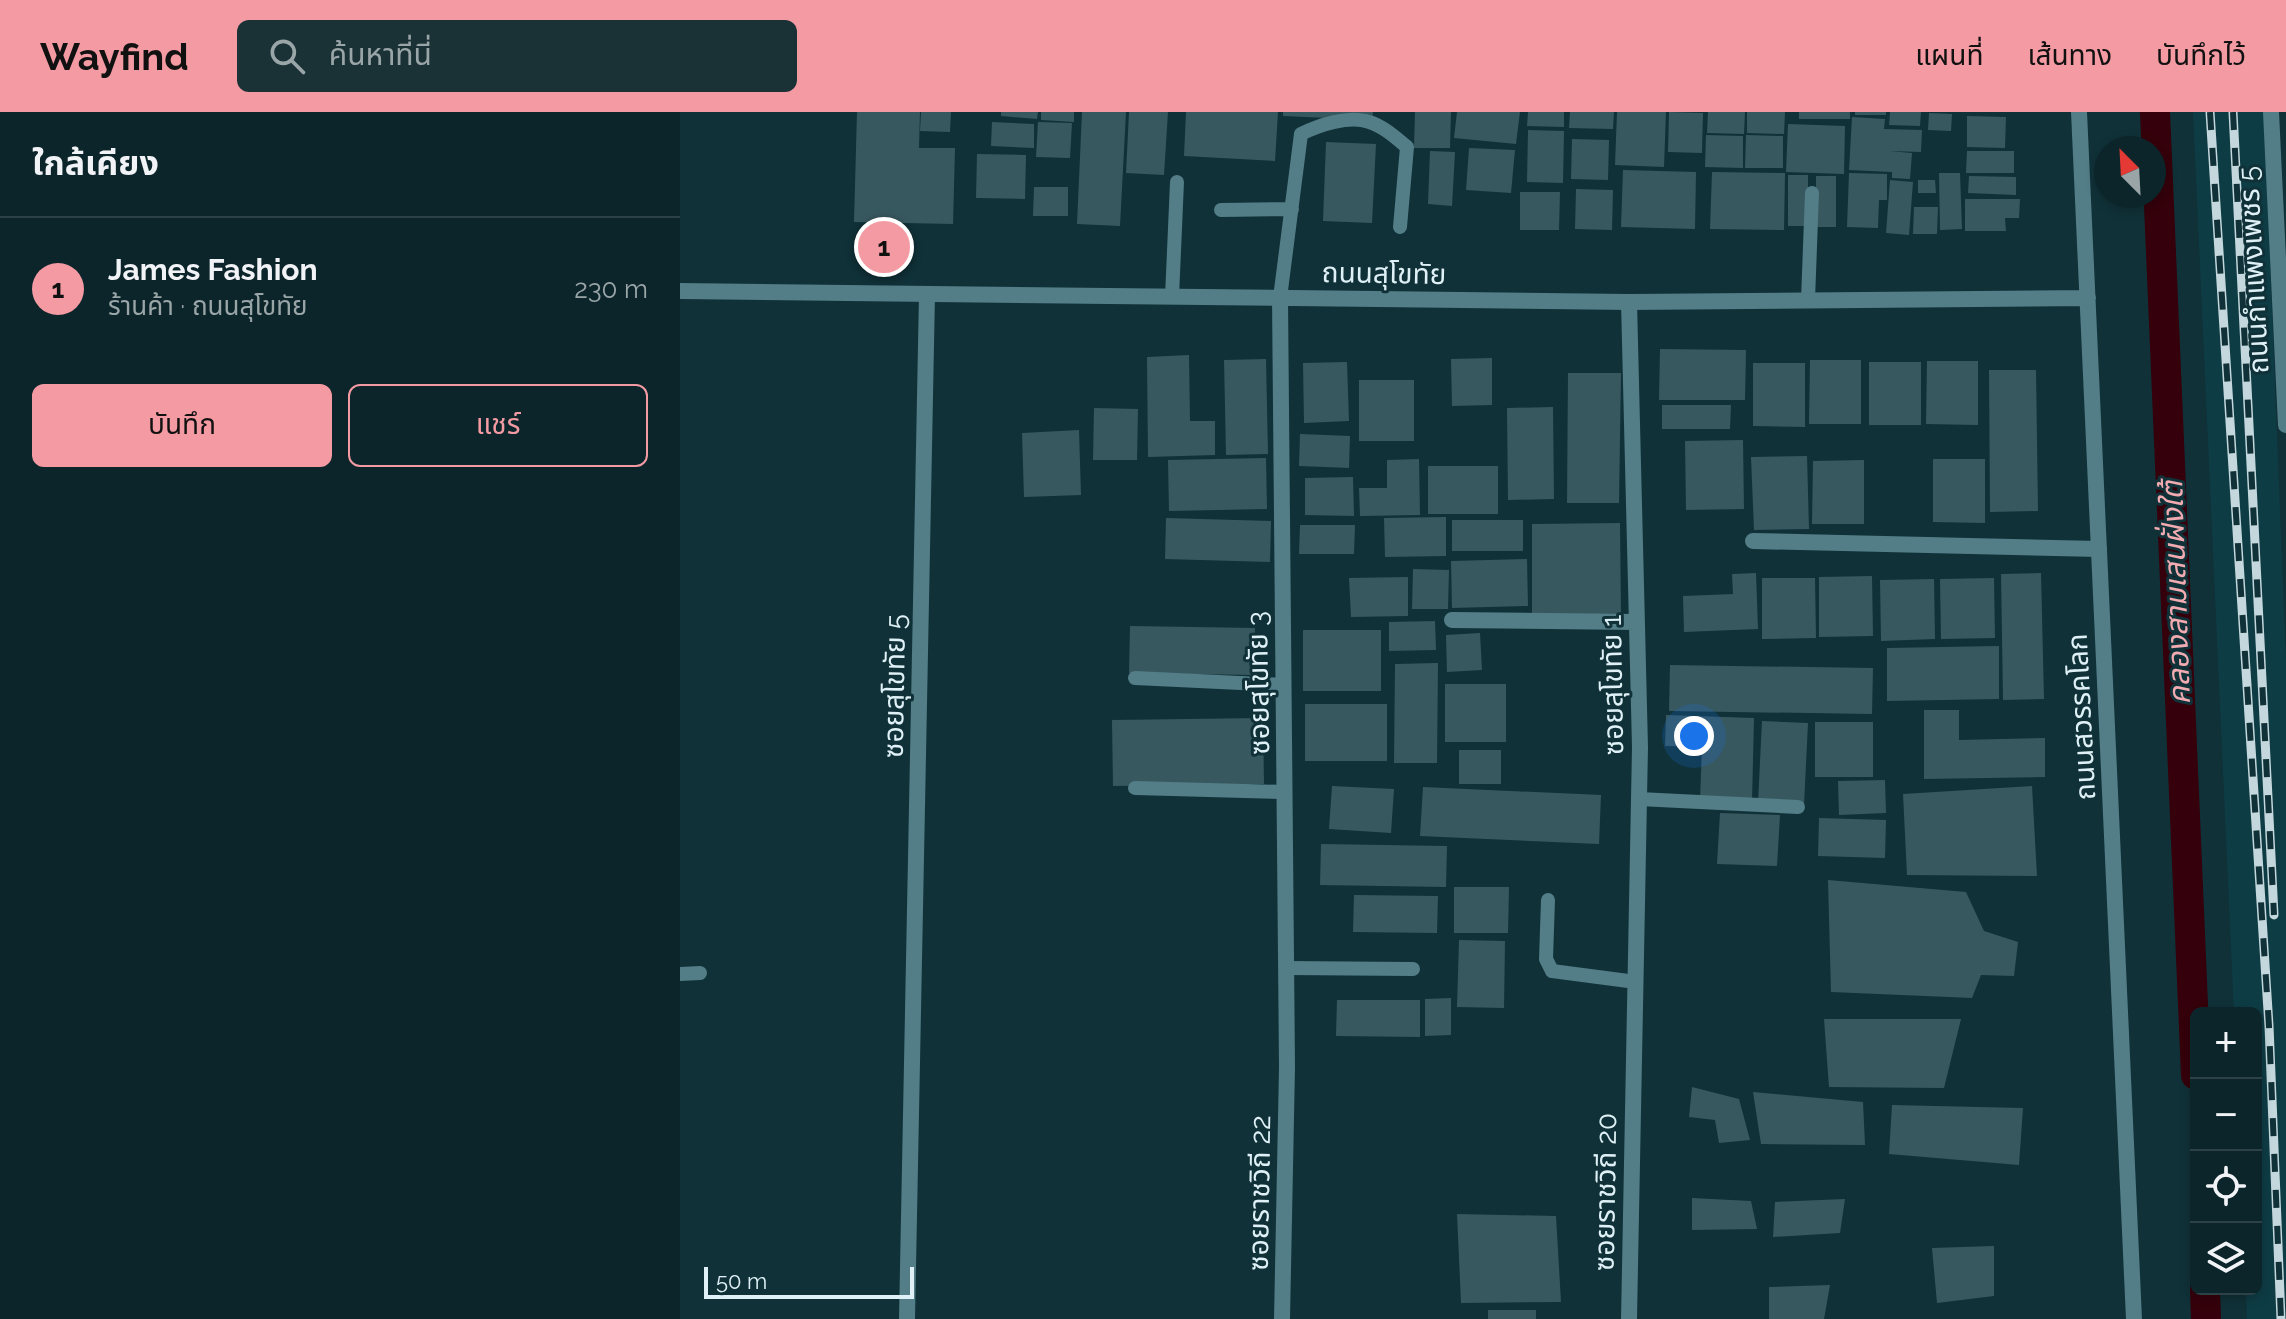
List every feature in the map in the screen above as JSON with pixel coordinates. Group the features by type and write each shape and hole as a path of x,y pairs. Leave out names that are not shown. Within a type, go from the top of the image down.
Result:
{"street":[{"name":"ถนนสวรรคโลก","path":"2079,112 2134,1319"},
{"name":"ถนนกำแพงเพชร 5","path":"2271,112 2286,425"},
{"name":"ถนนสุโขทัย","path":"680,291 1629,302 2088,298"},
{"name":"ซอยสุโขทัย 5","path":"907,1319 927,294"},
{"name":"ซอยสุโขทัย 3","path":"1280,298 1287,1067"},
{"name":"ซอยสุโขทัย 1","path":"1629,302 1639,799 1634,1067"},
{"path":"1753,541 2099,549"},
{"path":"1452,620 1637,622"},
{"name":"ซอยราชวิถี 22","path":"1282,1319 1287,1067"},
{"name":"ซอยราชวิถี 20","path":"1629,1319 1634,1067"}],"lane":[{"path":"1280,298 1301,134 1323,123 1368,121 1407,147 1400,227"},
{"path":"1172,297 1177,182"},
{"path":"1808,300 1812,193"},
{"path":"1221,210 1292,209"},
{"path":"1135,678 1284,685"},
{"path":"1135,788 1284,792"},
{"path":"1639,799 1798,807"},
{"path":"1548,900 1546,959 1552,971 1636,982"},
{"path":"1286,968 1413,969"},
{"path":"680,974 700,973"}],"shaded area":[{"path":"2193,112 2264,112 2286,661 2286,1319 2247,1319 2246,1295 2262,1295 2262,1007 2234,1007"}],"building":[{"path":"857,112 920,112 919,148 955,148 953,224 854,222"},
{"path":"921,112 951,112 950,132 920,131"},
{"path":"1001,112 1038,112 1037,119 1001,116"},
{"path":"1041,112 1074,112 1074,122 1041,120"},
{"path":"1082,112 1126,112 1120,226 1077,224"},
{"path":"1129,112 1168,112 1164,175 1126,173"},
{"path":"1186,112 1278,112 1275,161 1184,156"},
{"path":"1283,112 1373,112 1372,120 1283,116"},
{"path":"1415,112 1451,112 1450,148 1414,148"},
{"path":"1457,112 1520,112 1516,144 1454,138"},
{"path":"1528,112 1564,112 1564,127 1527,126"},
{"path":"1570,112 1614,112 1613,129 1569,128"},
{"path":"1617,112 1666,112 1664,167 1615,165"},
{"path":"1669,112 1703,113 1702,153 1668,152"},
{"path":"1708,112 1745,112 1744,134 1707,133"},
{"path":"1747,112 1785,112 1784,134 1747,133"},
{"path":"1799,112 1850,112 1850,119 1799,119"},
{"path":"1855,112 1886,112 1886,115 1855,115"},
{"path":"1890,112 1921,112 1920,126 1889,125"},
{"path":"1929,113 1952,114 1951,131 1928,130"},
{"path":"1967,116 2006,117 2005,148 1967,147"},
{"path":"1852,117 1885,119 1884,129 1922,130 1921,152 1889,151 1912,153 1910,179 1892,178 1892,172 1849,170"},
{"path":"992,122 1034,124 1034,148 991,146"},
{"path":"1038,122 1072,123 1070,158 1036,157"},
{"path":"1788,124 1845,126 1844,174 1786,172"},
{"path":"1528,130 1564,131 1563,183 1527,182"},
{"path":"1706,135 1743,136 1743,168 1705,167"},
{"path":"1746,135 1783,136 1783,168 1745,168"},
{"path":"1572,139 1609,140 1608,180 1571,179"},
{"path":"1326,142 1376,144 1372,223 1323,221"},
{"path":"1469,148 1515,150 1511,193 1466,190"},
{"path":"1430,151 1455,152 1452,206 1428,204"},
{"path":"1967,151 2014,151 2014,173 1966,173"},
{"path":"977,154 1026,155 1025,199 976,198"},
{"path":"1623,170 1696,172 1695,229 1621,227"},
{"path":"1712,172 1785,173 1784,230 1710,229"},
{"path":"1849,173 1887,174 1887,200 1879,200 1878,228 1847,227"},
{"path":"1939,173 1960,173 1962,229 1940,230"},
{"path":"1788,175 1808,175 1808,226 1788,226"},
{"path":"1816,176 1836,176 1836,227 1816,227"},
{"path":"1969,176 2016,177 2016,195 1968,193"},
{"path":"1890,180 1913,182 1909,235 1886,233"},
{"path":"1918,180 1935,180 1936,193 1918,193"},
{"path":"1034,187 1068,187 1068,216 1033,216"},
{"path":"1576,189 1613,190 1612,230 1575,229"},
{"path":"1520,192 1560,192 1559,230 1520,230"},
{"path":"1965,199 2020,199 2019,218 2005,218 2006,231 1965,231"},
{"path":"1914,207 1938,207 1937,234 1913,234"},
{"path":"1660,349 1746,350 1745,400 1659,400"},
{"path":"1189,355 1190,421 1215,421 1215,455 1148,457 1147,357"},
{"path":"1492,358 1492,405 1452,406 1451,359"},
{"path":"1266,359 1268,454 1226,455 1224,360"},
{"path":"1810,360 1861,360 1861,424 1809,424"},
{"path":"1927,361 1978,361 1978,425 1926,424"},
{"path":"1347,362 1349,421 1304,423 1303,363"},
{"path":"1869,362 1921,362 1921,425 1869,425"},
{"path":"1753,363 1805,363 1805,427 1753,426"},
{"path":"1989,370 2036,370 2038,511 1990,512"},
{"path":"1568,373 1621,373 1619,503 1567,503"},
{"path":"1359,380 1414,380 1414,441 1359,441"},
{"path":"1662,405 1731,405 1730,429 1662,429"},
{"path":"1553,407 1554,499 1508,500 1507,408"},
{"path":"1094,408 1138,409 1137,460 1093,460"},
{"path":"1079,430 1081,495 1024,497 1022,433"},
{"path":"1300,434 1350,436 1349,468 1299,466"},
{"path":"1743,440 1744,509 1686,510 1685,441"},
{"path":"1807,456 1809,529 1754,530 1751,457"},
{"path":"1266,458 1267,509 1169,511 1168,460"},
{"path":"1419,459 1420,515 1360,516 1359,488 1387,488 1387,460"},
{"path":"1933,459 1985,459 1985,523 1933,522"},
{"path":"1864,460 1864,524 1812,524 1813,461"},
{"path":"1428,466 1498,466 1498,514 1428,514"},
{"path":"1353,477 1354,516 1305,515 1305,478"},
{"path":"1446,517 1446,556 1385,557 1384,518"},
{"path":"1166,518 1271,521 1270,562 1165,559"},
{"path":"1452,520 1523,520 1523,551 1452,551"},
{"path":"1620,523 1621,614 1532,614 1532,524"},
{"path":"1300,525 1355,525 1354,554 1299,554"},
{"path":"1527,559 1528,606 1452,608 1451,561"},
{"path":"1413,569 1449,570 1448,609 1412,609"},
{"path":"1756,573 1758,629 1684,632 1683,596 1733,594 1732,574"},
{"path":"2041,573 2044,699 2003,700 2001,574"},
{"path":"1872,576 1873,636 1819,637 1819,577"},
{"path":"1408,577 1408,616 1351,617 1349,578"},
{"path":"1762,578 1815,578 1816,638 1762,639"},
{"path":"1994,578 1995,638 1941,639 1940,579"},
{"path":"1934,579 1935,639 1881,641 1880,580"},
{"path":"1435,621 1436,650 1389,651 1389,622"},
{"path":"1130,626 1255,628 1254,675 1129,673"},
{"path":"1303,630 1381,630 1381,691 1303,691"},
{"path":"1480,633 1482,670 1447,672 1446,635"},
{"path":"1999,646 1999,699 1887,701 1887,648"},
{"path":"1438,663 1437,763 1394,763 1395,664"},
{"path":"1670,665 1873,668 1872,714 1669,711"},
{"path":"1445,684 1506,684 1506,742 1445,742"},
{"path":"1305,704 1387,704 1387,761 1305,761"},
{"path":"1924,710 1959,710 1959,740 2045,738 2045,777 1924,779"},
{"path":"1666,715 1754,718 1752,801 1700,800 1702,747 1665,746"},
{"path":"1263,718 1264,784 1113,786 1112,720"},
{"path":"1762,721 1808,723 1804,805 1758,803"},
{"path":"1815,722 1873,722 1873,777 1815,777"},
{"path":"1459,750 1501,750 1501,784 1459,784"},
{"path":"1885,780 1886,813 1839,815 1838,781"},
{"path":"1332,786 1394,789 1391,833 1329,829"},
{"path":"2032,786 2037,876 1907,875 1903,794"},
{"path":"1423,787 1601,795 1599,844 1420,836"},
{"path":"1720,813 1780,815 1777,866 1717,864"},
{"path":"1819,818 1886,820 1885,858 1818,856"},
{"path":"1321,844 1447,846 1446,887 1320,885"},
{"path":"1828,880 1966,892 1984,931 2018,942 2014,976 1981,975 1972,998 1831,992"},
{"path":"1454,887 1509,887 1508,933 1454,933"},
{"path":"1354,895 1438,896 1437,933 1353,932"},
{"path":"1459,940 1505,941 1504,1008 1457,1007"},
{"path":"1451,998 1451,1035 1425,1036 1425,999"},
{"path":"1337,1000 1420,1000 1420,1037 1336,1036"},
{"path":"1824,1019 1961,1019 1944,1088 1829,1087"},
{"path":"1692,1087 1739,1099 1750,1140 1719,1143 1715,1120 1689,1117"},
{"path":"1753,1092 1863,1102 1865,1145 1761,1144"},
{"path":"1892,1105 2023,1108 2019,1165 1889,1154"},
{"path":"1692,1198 1751,1201 1757,1229 1692,1230"},
{"path":"1845,1199 1840,1233 1773,1237 1775,1202"},
{"path":"1457,1214 1556,1216 1561,1302 1461,1303"},
{"path":"1994,1246 1994,1296 1937,1303 1932,1248"},
{"path":"1830,1285 1824,1319 1769,1319 1769,1287"},
{"path":"1488,1310 1536,1310 1536,1319 1488,1319"}],"waterway":[{"name":"คลองสามเสนฝั่งใต้","path":"2155,112 2193,1007"},
{"name":"คลองสามเสนฝั่งใต้","path":"2205,1295 2206,1319"}],"railway":[{"path":"2210,112 2269,1026 2281,1319"},
{"path":"2233,112 2274,915"}],"place":[{"name":"James Fashion","path":"884,247"}]}
